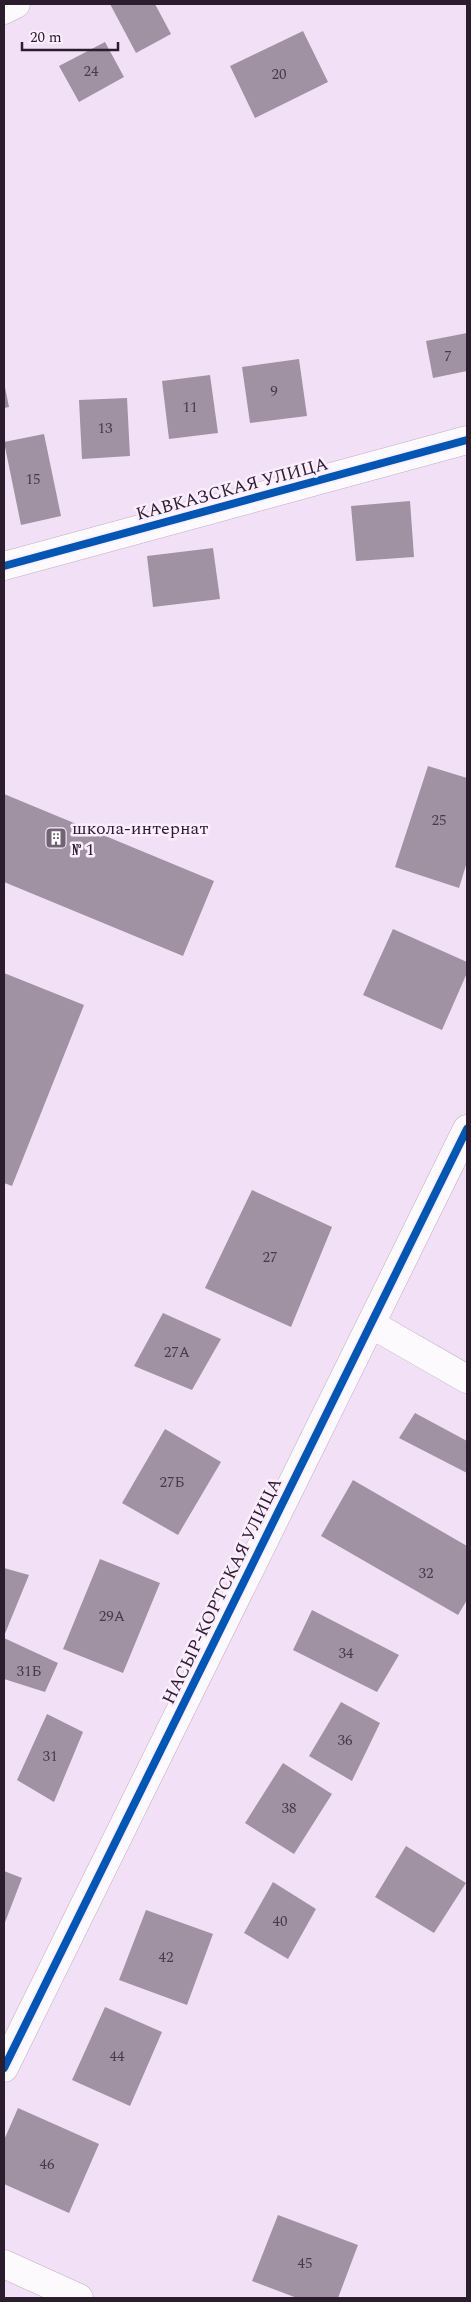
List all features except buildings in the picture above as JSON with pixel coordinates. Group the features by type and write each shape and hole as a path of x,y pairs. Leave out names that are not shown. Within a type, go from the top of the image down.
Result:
{"street":[{"path":"4,10 16,4"},
{"name":"КАВКАЗСКАЯ УЛИЦА","path":"4,566 467,440"},
{"name":"НАСЫР-КОРТСКАЯ УЛИЦА","path":"4,2068 467,1129"},
{"path":"371,1324 467,1379"},
{"path":"4,2264 79,2298"}],"cycle path":[{"path":"4,566 467,440"},
{"path":"4,2068 467,1129"}],"place":[{"name":"школа-интернат № 1","path":"56,838"}]}
